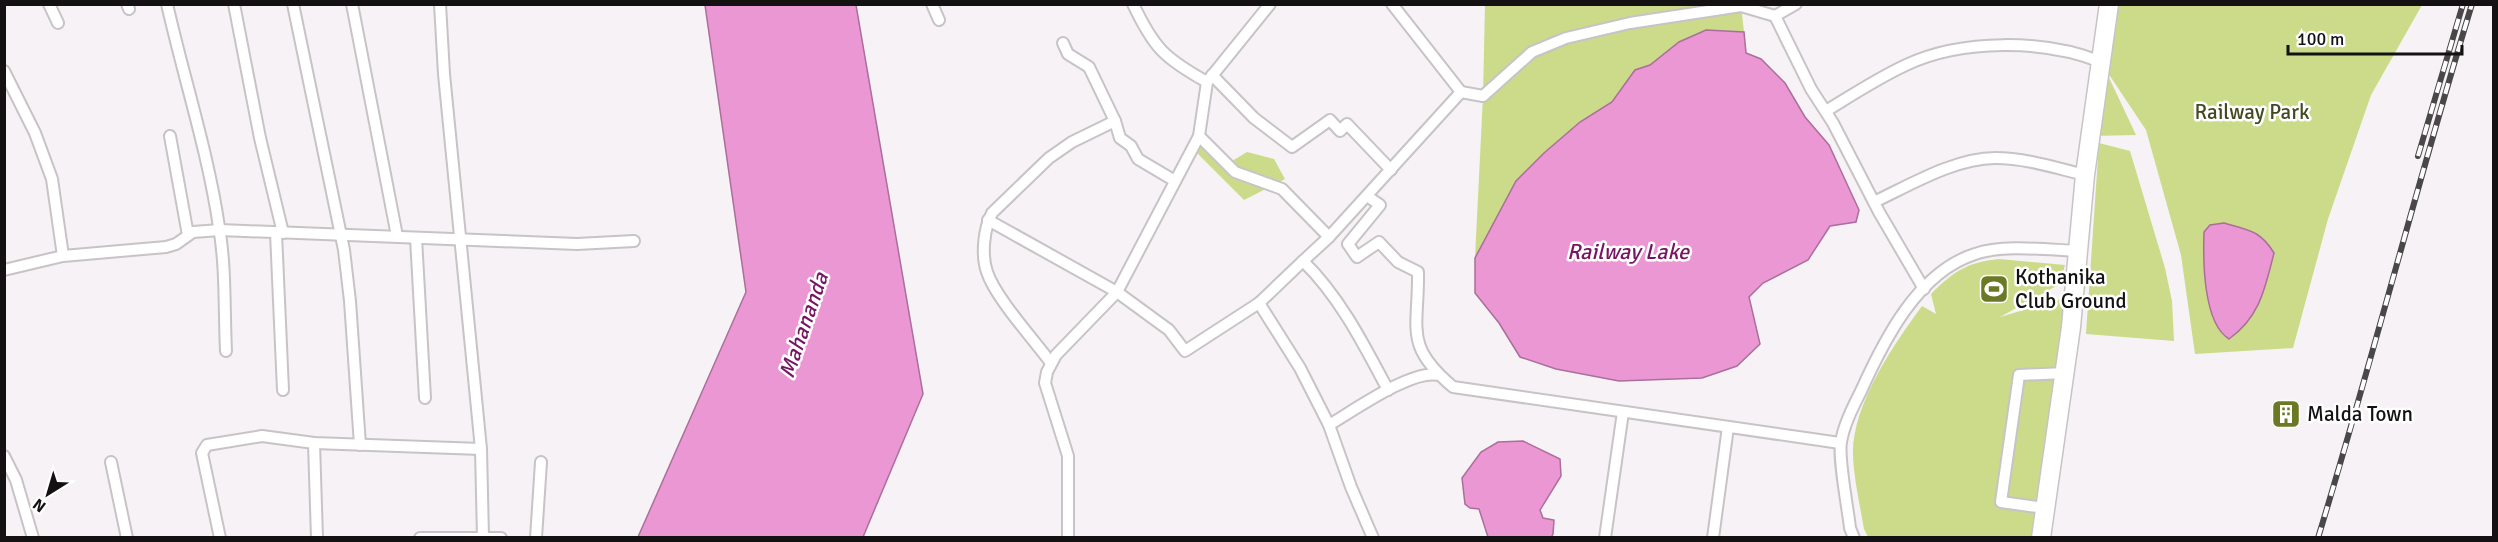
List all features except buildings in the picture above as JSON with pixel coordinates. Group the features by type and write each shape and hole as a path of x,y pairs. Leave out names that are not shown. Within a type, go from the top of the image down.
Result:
{"main road":[{"path":"2041,537 2065,373 2080,251 2085,175 2109,4"}],"street":[{"path":"49,4 58,23"},
{"path":"167,4 180,64 209,167 220,230 226,351"},
{"path":"234,4 279,233 283,390"},
{"path":"293,4 341,234 350,301 360,445"},
{"path":"352,4 397,236"},
{"path":"440,4 481,449 483,537"},
{"path":"932,4 939,20"},
{"path":"1133,4 1147,33 1163,54 1180,67 1209,79 1292,147 1330,120 1340,131 1347,124 1391,170"},
{"path":"1068,537 1068,456 1046,382 1051,363 1117,292 1198,136 1209,79 1270,4"},
{"path":"1392,4 1461,92 1484,96 1532,52 1566,38 1630,23 1741,6 1775,16 1796,4"},
{"path":"1775,16 1811,89 1826,111 1874,202 1924,289"},
{"path":"1063,43 1068,54 1089,67 1115,121 1120,138 1131,146 1138,159 1175,181"},
{"path":"1826,111 1908,64 1960,49 1991,45 2042,47 2087,56 2101,62"},
{"path":"4,71 35,133 52,179 63,256"},
{"path":"988,220 1117,292 1169,330 1185,351 1259,303 1304,261 1329,237 1461,92"},
{"path":"1051,363 990,279 984,259 988,220 997,206 1048,158 1072,142 1115,121"},
{"path":"170,136 188,235"},
{"path":"1198,136 1235,172 1282,189 1329,237"},
{"path":"1874,202 1947,169 1970,161 1993,158 2022,160 2085,175"},
{"path":"1367,196 1380,205 1348,244 1357,257 1379,242 1398,262 1418,272 1415,335 1420,351 1438,375 1453,387 1840,443"},
{"path":"4,270 63,256 166,248 197,231 341,234 577,244 634,241"},
{"path":"416,238 425,398"},
{"path":"1854,537 1850,528 1840,443 1848,419 1885,338 1938,273 1975,254 1998,250 2080,251"},
{"path":"1304,261 1355,330 1388,390"},
{"path":"1259,303 1300,368 1329,425 1369,536"},
{"path":"2044,508 2001,502 2019,375 2065,373"},
{"path":"1329,425 1388,390 1426,374 1438,375"},
{"path":"1605,537 1623,412"},
{"path":"1713,537 1728,427"},
{"path":"220,537 202,453 204,447 262,436 314,443 481,449"},
{"path":"314,443 317,537"},
{"path":"4,456 16,480 33,537"},
{"path":"111,462 127,537"},
{"path":"536,537 541,462"},
{"path":"420,537 501,537"}],"green space":[{"path":"1485,5 1741,5 1744,32 1706,30 1679,42 1650,65 1635,70 1612,102 1580,122 1516,181 1475,258"},
{"name":"Railway Park","path":"2109,5 2422,5 2371,95 2328,219 2293,348 2195,354 2181,255 2146,130 2104,67 2136,135 2091,136"},
{"path":"1199,136 1232,161 1247,152 1274,159 1285,179 1244,200 1192,148"},
{"path":"2099,143 2130,151 2165,268 2172,301 2174,341 2086,334"},
{"path":"1988,260 2065,265 2060,284 2000,317 2065,298 2035,537 1868,537 1864,529 1853,456 1854,437 1859,417 1876,376 1922,306 1936,314 1931,294 1961,269"}],"water":[{"name":"Mahananda","path":"705,5 856,5 923,394 863,537 638,537 746,292"},
{"name":"Railway Lake","path":"1706,30 1744,32 1746,53 1761,59 1785,83 1805,117 1829,145 1859,210 1856,222 1830,226 1808,260 1763,283 1749,297 1760,344 1737,366 1702,378 1619,381 1556,369 1520,357 1499,323 1475,293 1475,258 1516,181 1580,122 1612,102 1635,70 1650,65 1679,42"},
{"path":"2224,223 2258,235 2274,253 2260,301 2248,321 2229,339 2220,331 2209,305 2204,258 2204,232 2210,225"},
{"path":"1523,441 1560,459 1561,476 1540,510 1543,518 1554,520 1553,534 1551,538 1488,537 1479,509 1470,508 1465,504 1462,478 1481,452 1498,442"}],"railway":[{"path":"2418,156 2463,4"},
{"path":"2318,538 2472,4"}],"place":[{"name":"Kothanika Club Ground","path":"1994,289"},
{"name":"Malda Town","path":"2286,414"}]}
